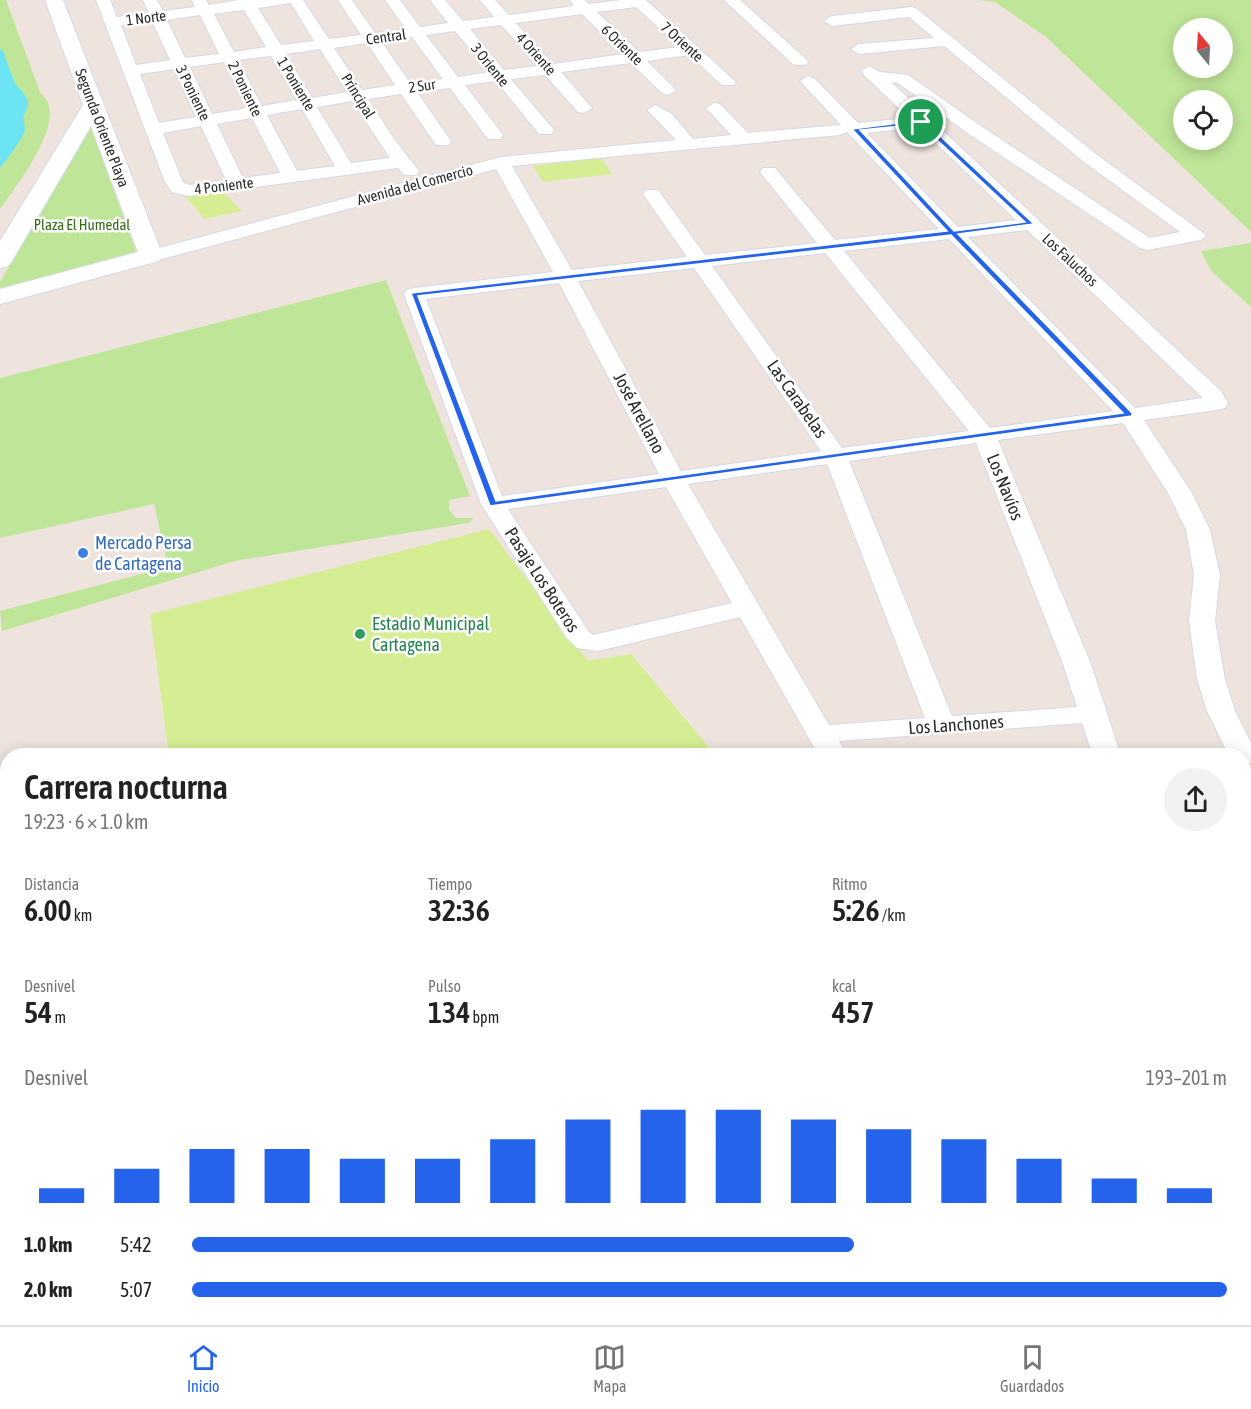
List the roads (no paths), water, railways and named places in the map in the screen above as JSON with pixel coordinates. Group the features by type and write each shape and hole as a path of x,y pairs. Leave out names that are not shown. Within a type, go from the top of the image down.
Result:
{"street":[{"name":"Segunda Oriente Playa","path":"54,0 151,256"},
{"name":"4 Poniente","path":"103,0 178,188 189,191 400,162"},
{"name":"3 Poniente","path":"150,0 237,185"},
{"name":"1 Norte","path":"112,22 158,16 202,5 287,0"},
{"name":"Principal","path":"296,0 400,162 409,171 430,181"},
{"path":"345,0 408,88 442,141"},
{"path":"392,0 494,135"},
{"name":"3 Oriente","path":"436,0 545,130"},
{"name":"4 Oriente","path":"487,0 584,108"},
{"path":"526,0 540,15"},
{"path":"731,0 804,71 848,130 953,233 1129,415 1180,493 1198,530 1207,575 1202,621 1204,649 1221,711 1239,748"},
{"name":"Central","path":"132,70 540,15 580,4 638,1"},
{"name":"7 Oriente","path":"638,1 728,82"},
{"name":"1 Poniente","path":"248,2 345,168"},
{"name":"6 Oriente","path":"580,4 668,90"},
{"name":"2 Poniente","path":"202,5 291,177"},
{"path":"832,21 912,12 948,41"},
{"path":"859,49 948,41"},
{"name":"Los Faluchos","path":"948,41 1090,158 1196,235 1148,244 972,128 902,78 872,74 1213,396 1217,403 1129,415"},
{"name":"2 Sur","path":"154,129 358,95 691,50"},
{"path":"0,261 94,104"},
{"path":"714,108 744,139"},
{"path":"655,110 666,118 688,144"},
{"name":"Avenida del Comercio","path":"0,297 501,162 921,122"},
{"name":"José Arellano","path":"501,162 566,277 673,478 827,745"},
{"name":"Los Navíos","path":"769,172 984,435 1077,664 1104,748"},
{"name":"Las Carabelas","path":"652,194 836,455 942,726"},
{"path":"566,277 1031,224"},
{"name":"Pasaje Los Boteros","path":"566,277 414,294 493,504 579,637 586,642 598,643 747,607"},
{"path":"493,504 1129,415"},
{"name":"Los Lanchones","path":"827,745 942,726 1092,714"}],"water":[{"path":"0,49 4,52 14,81 28,102 24,115 24,132 0,168"}],"place":[{"name":"Mercado Persa de Cartagena","path":"83,553"},
{"name":"Estadio Municipal Cartagena","path":"360,634"}],"park label":[{"name":"Plaza El Humedal","path":"82,225"}]}
